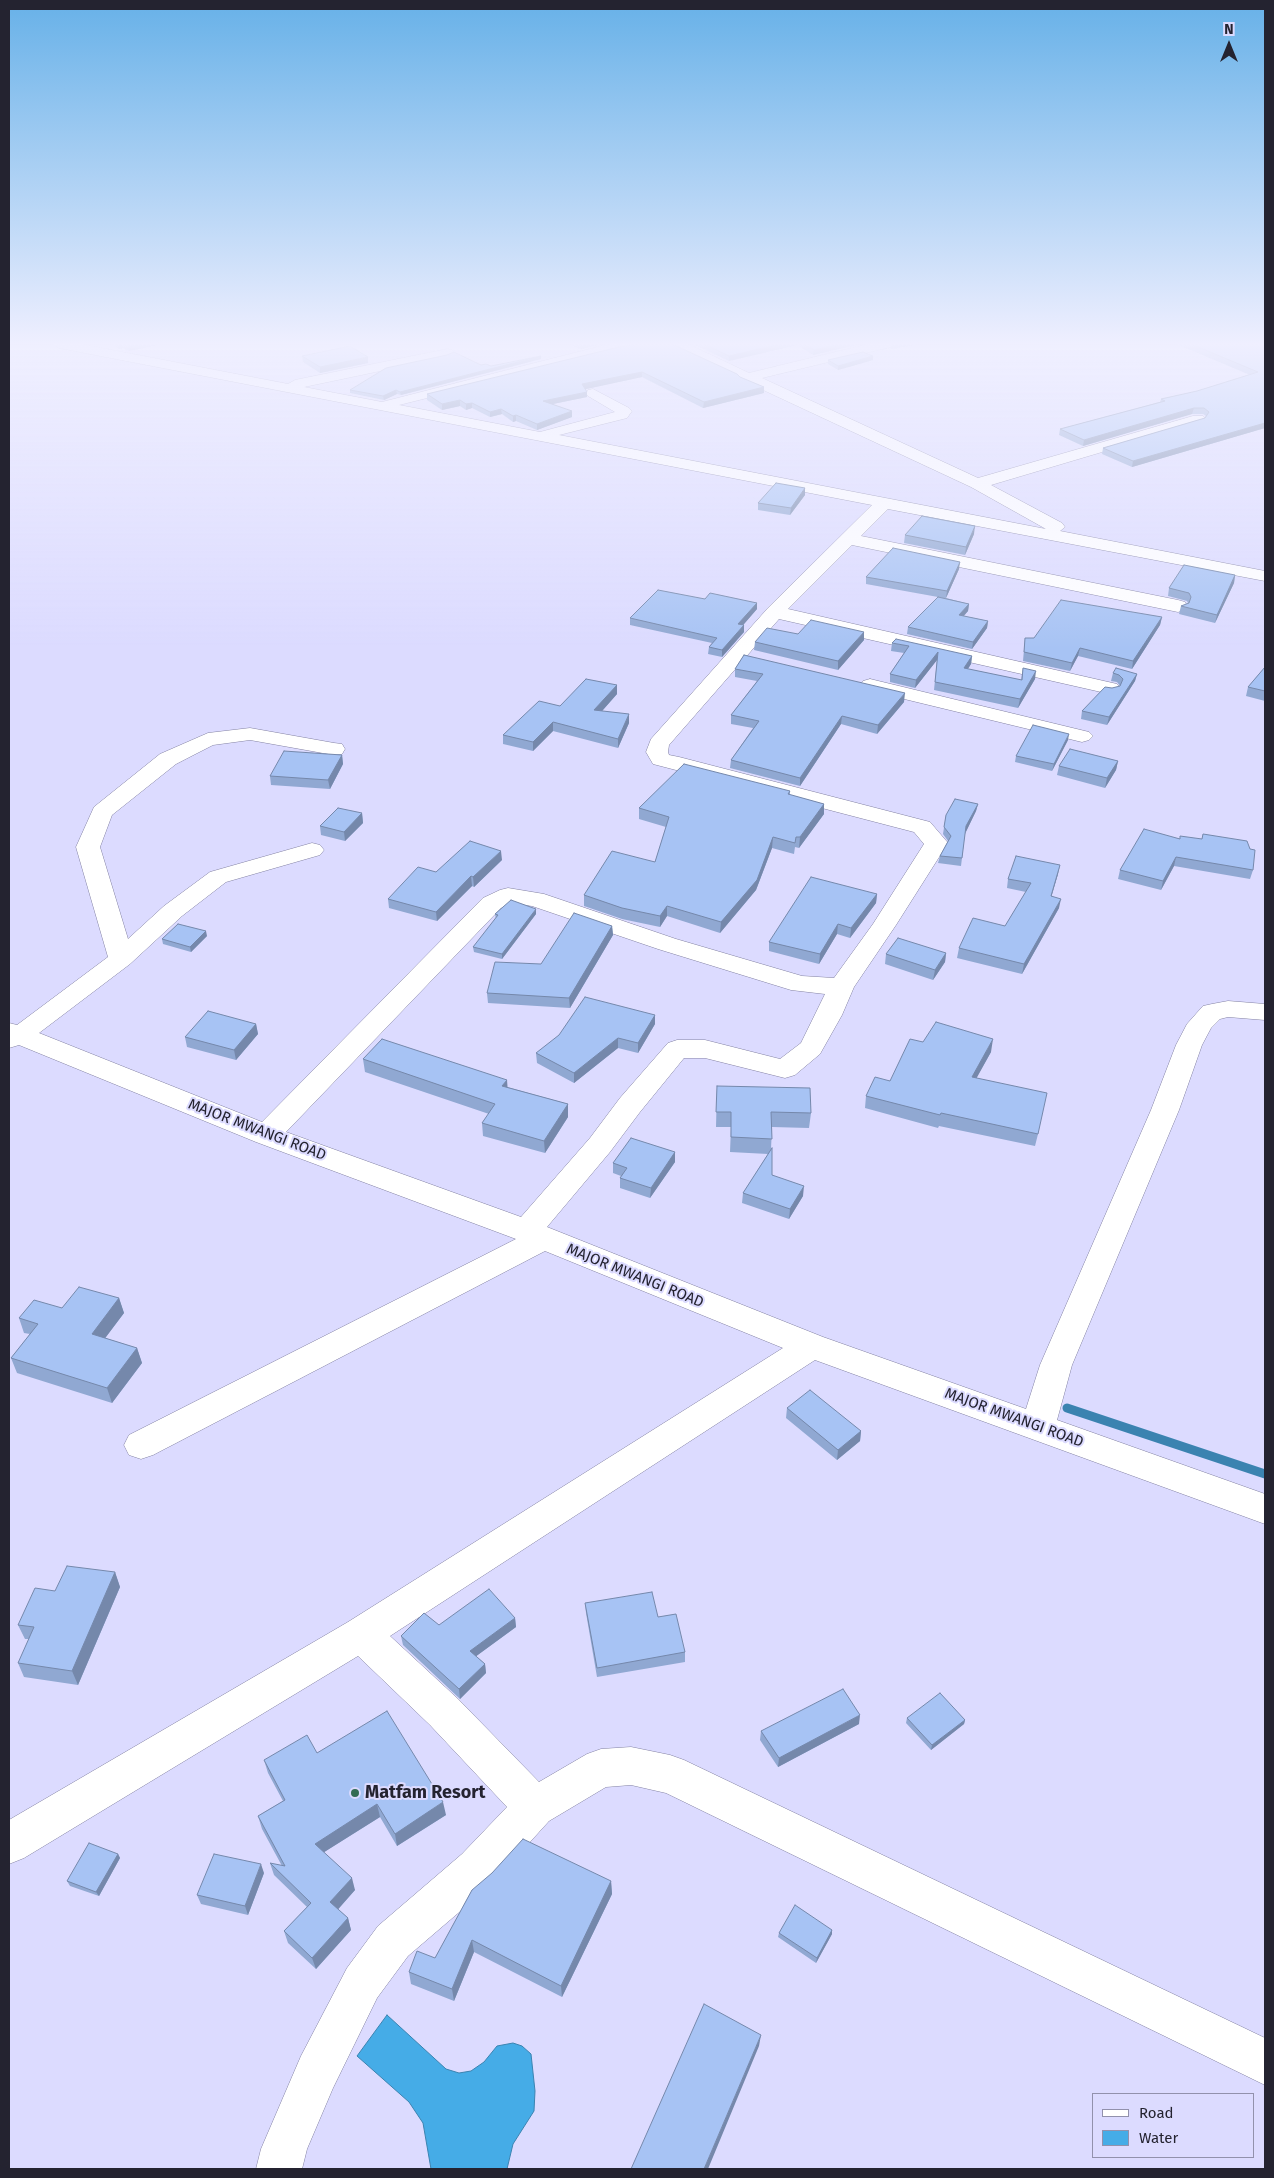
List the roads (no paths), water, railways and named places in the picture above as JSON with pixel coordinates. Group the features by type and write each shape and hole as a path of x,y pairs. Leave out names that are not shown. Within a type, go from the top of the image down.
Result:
{"street":[{"path":"588,446 1265,576"},
{"path":"893,446 977,484 1077,539"},
{"path":"977,484 1107,446"},
{"path":"141,1445 534,1235 630,1104 677,1049 705,1049 785,1069 811,1048 829,1015 841,986 884,926 936,843 922,828 661,759 657,752 659,744 746,656 774,612 884,503"},
{"path":"848,539 1178,606"},
{"path":"774,612 1110,688"},
{"path":"853,681 1082,736"},
{"path":"121,959 88,847 102,812 168,759 208,739 250,734 334,749"},
{"path":"12,1035 121,959 173,911 218,878 312,850"},
{"path":"266,1135 492,903 508,895 536,900 666,944 800,984 841,986"},
{"path":"1038,1427 1056,1364 1165,1110 1189,1045 1200,1024 1212,1012 1228,1009 1265,1012"},
{"name":"MAJOR MWANGI ROAD","path":"12,1035 266,1135 534,1235 812,1346 1265,1509"},
{"path":"9,1843 361,1634 812,1346"},
{"path":"361,1634 444,1712 535,1807"},
{"path":"279,2169 284,2150 317,2072 362,1983 393,1941 477,1869 535,1807 600,1768 631,1766 670,1774 1265,2062"}],"water":[{"path":"387,2015 446,2069 459,2073 471,2071 484,2062 497,2046 513,2043 522,2046 531,2054 535,2091 534,2111 513,2144 507,2169 431,2169 423,2123 409,2102 357,2056"}],"waterway":[{"path":"1067,1408 1265,1474"}],"place":[{"name":"Matfam Resort","path":"355,1793"}]}
